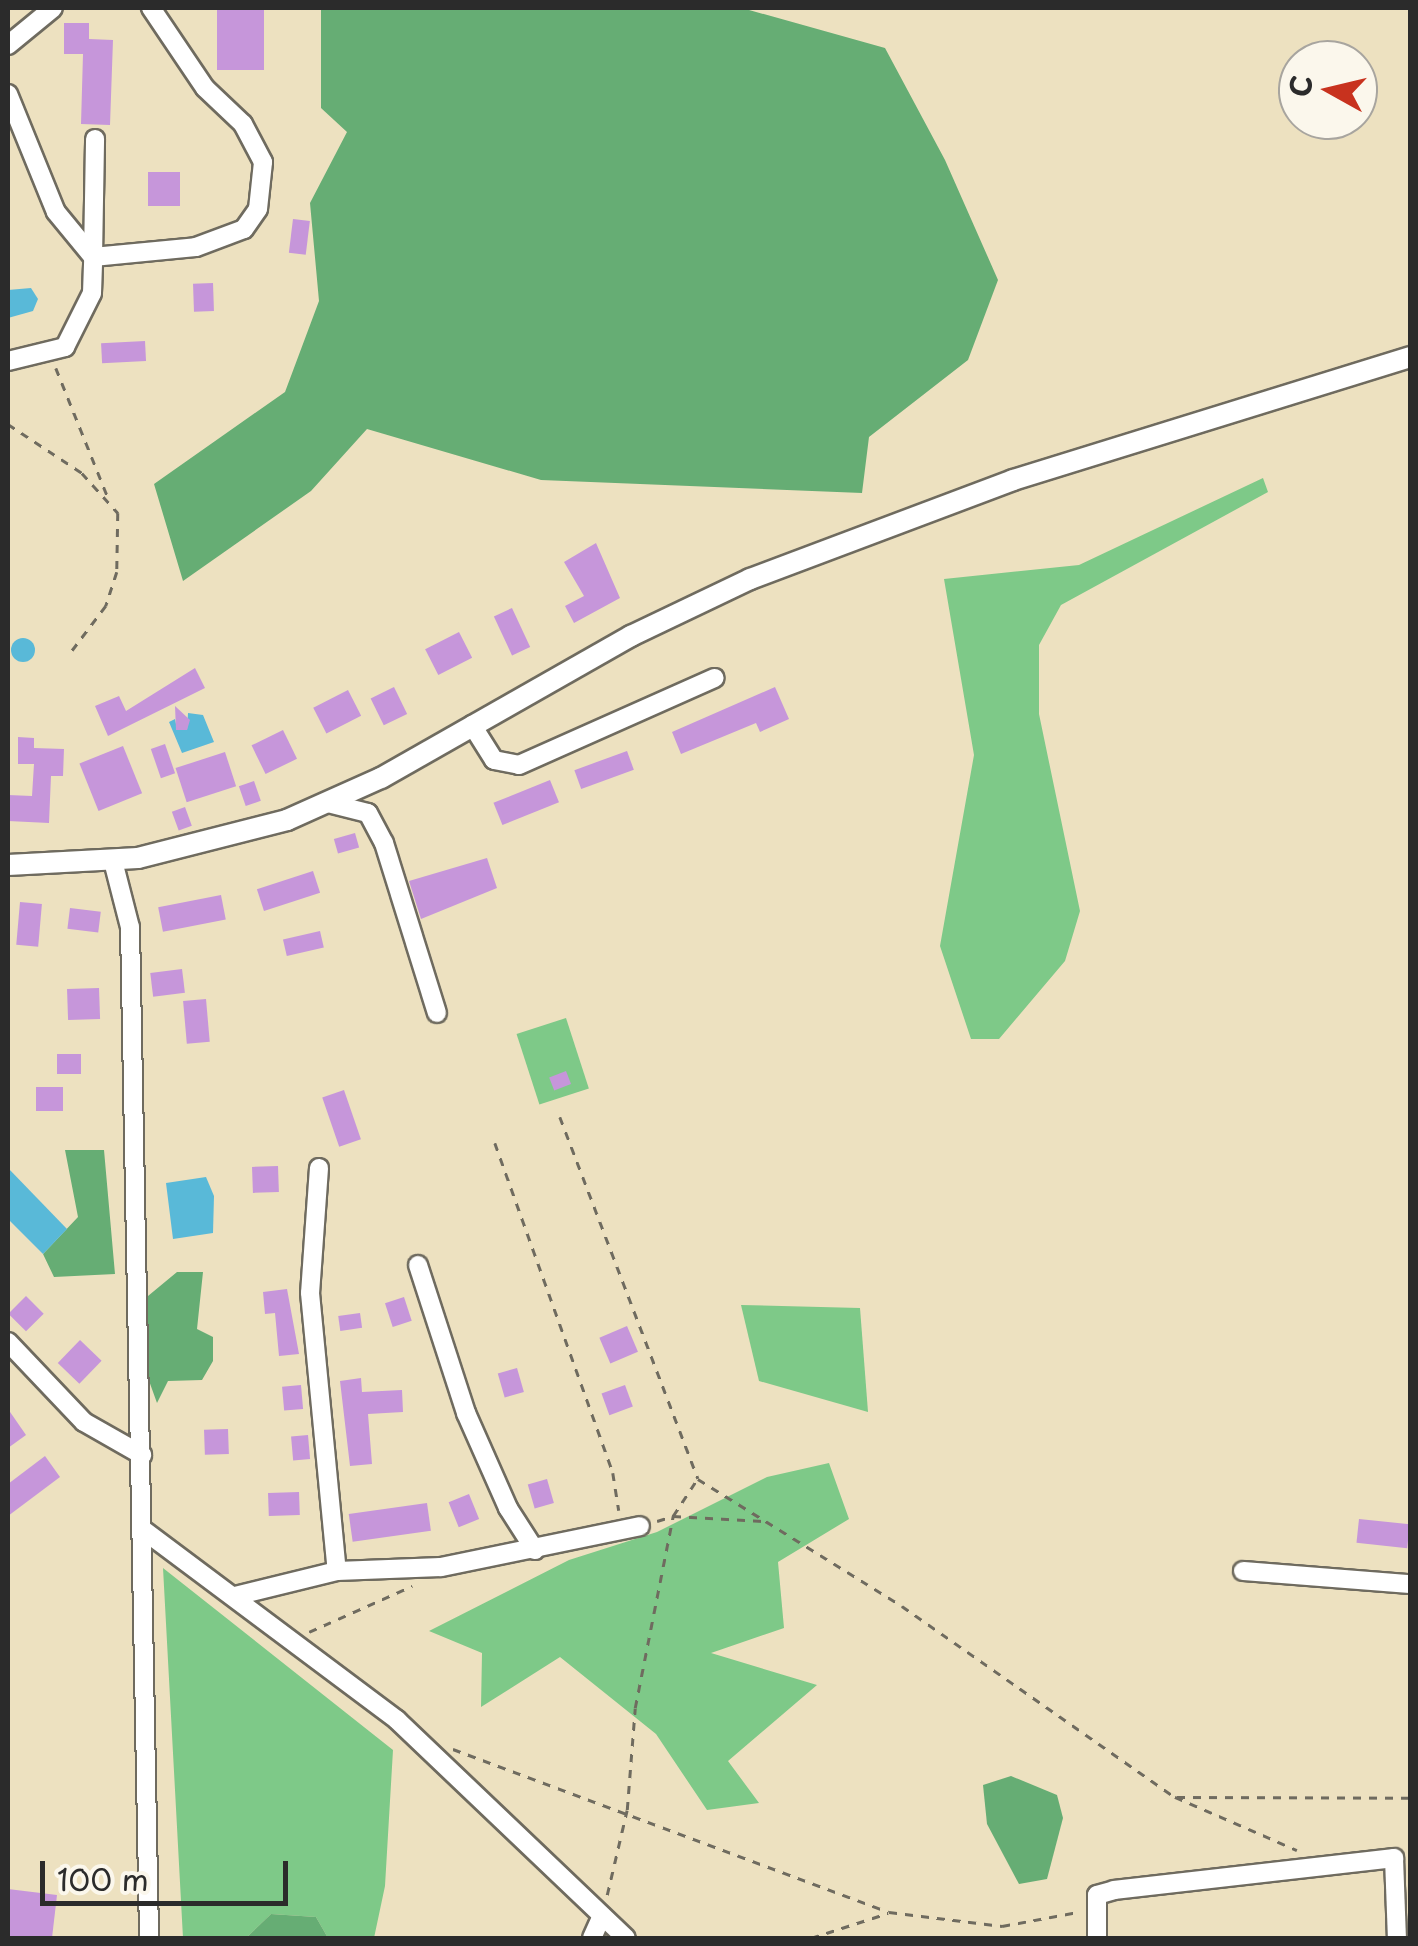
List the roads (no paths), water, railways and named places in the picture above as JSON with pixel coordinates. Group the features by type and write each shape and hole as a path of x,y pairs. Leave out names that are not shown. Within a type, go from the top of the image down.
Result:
{"main road":[{"path":"8,865 112,861 226,839 328,803 660,620 780,566 1127,442 1410,357"}],"street":[{"path":"8,46 53,8"},
{"path":"93,257 196,247 244,229 264,188 262,162 243,124 206,88 151,8"},
{"path":"8,94 56,212 93,257"},
{"path":"8,361 65,347 81,322 92,293 95,139"},
{"path":"472,725 494,760 518,765 714,678"},
{"path":"328,803 368,813 384,842 437,1013"},
{"path":"112,861 130,927 149,1938"},
{"path":"319,1168 310,1293 336,1571"},
{"path":"418,1265 466,1413 508,1508 536,1550"},
{"path":"8,1342 84,1422 142,1455"},
{"path":"235,1596 336,1571 441,1567 640,1526"},
{"path":"142,1529 235,1596 285,1642 397,1720 626,1938"},
{"path":"1243,1571 1410,1584"},
{"path":"1098,1938 1094,1908 1097,1895 1114,1890 1394,1858 1397,1938"},
{"path":"592,1938 602,1916"}],"water":[{"path":"31,288 38,299 33,311 8,318 8,290"},
{"path":"23,638 32,641 32,659 23,662 14,659 11,650 14,641"},
{"path":"188,713 203,715 214,742 182,753 169,722 175,719 177,729 187,730"},
{"path":"8,1168 67,1229 43,1254 8,1219"},
{"path":"206,1177 214,1196 213,1233 173,1239 166,1183"}]}
